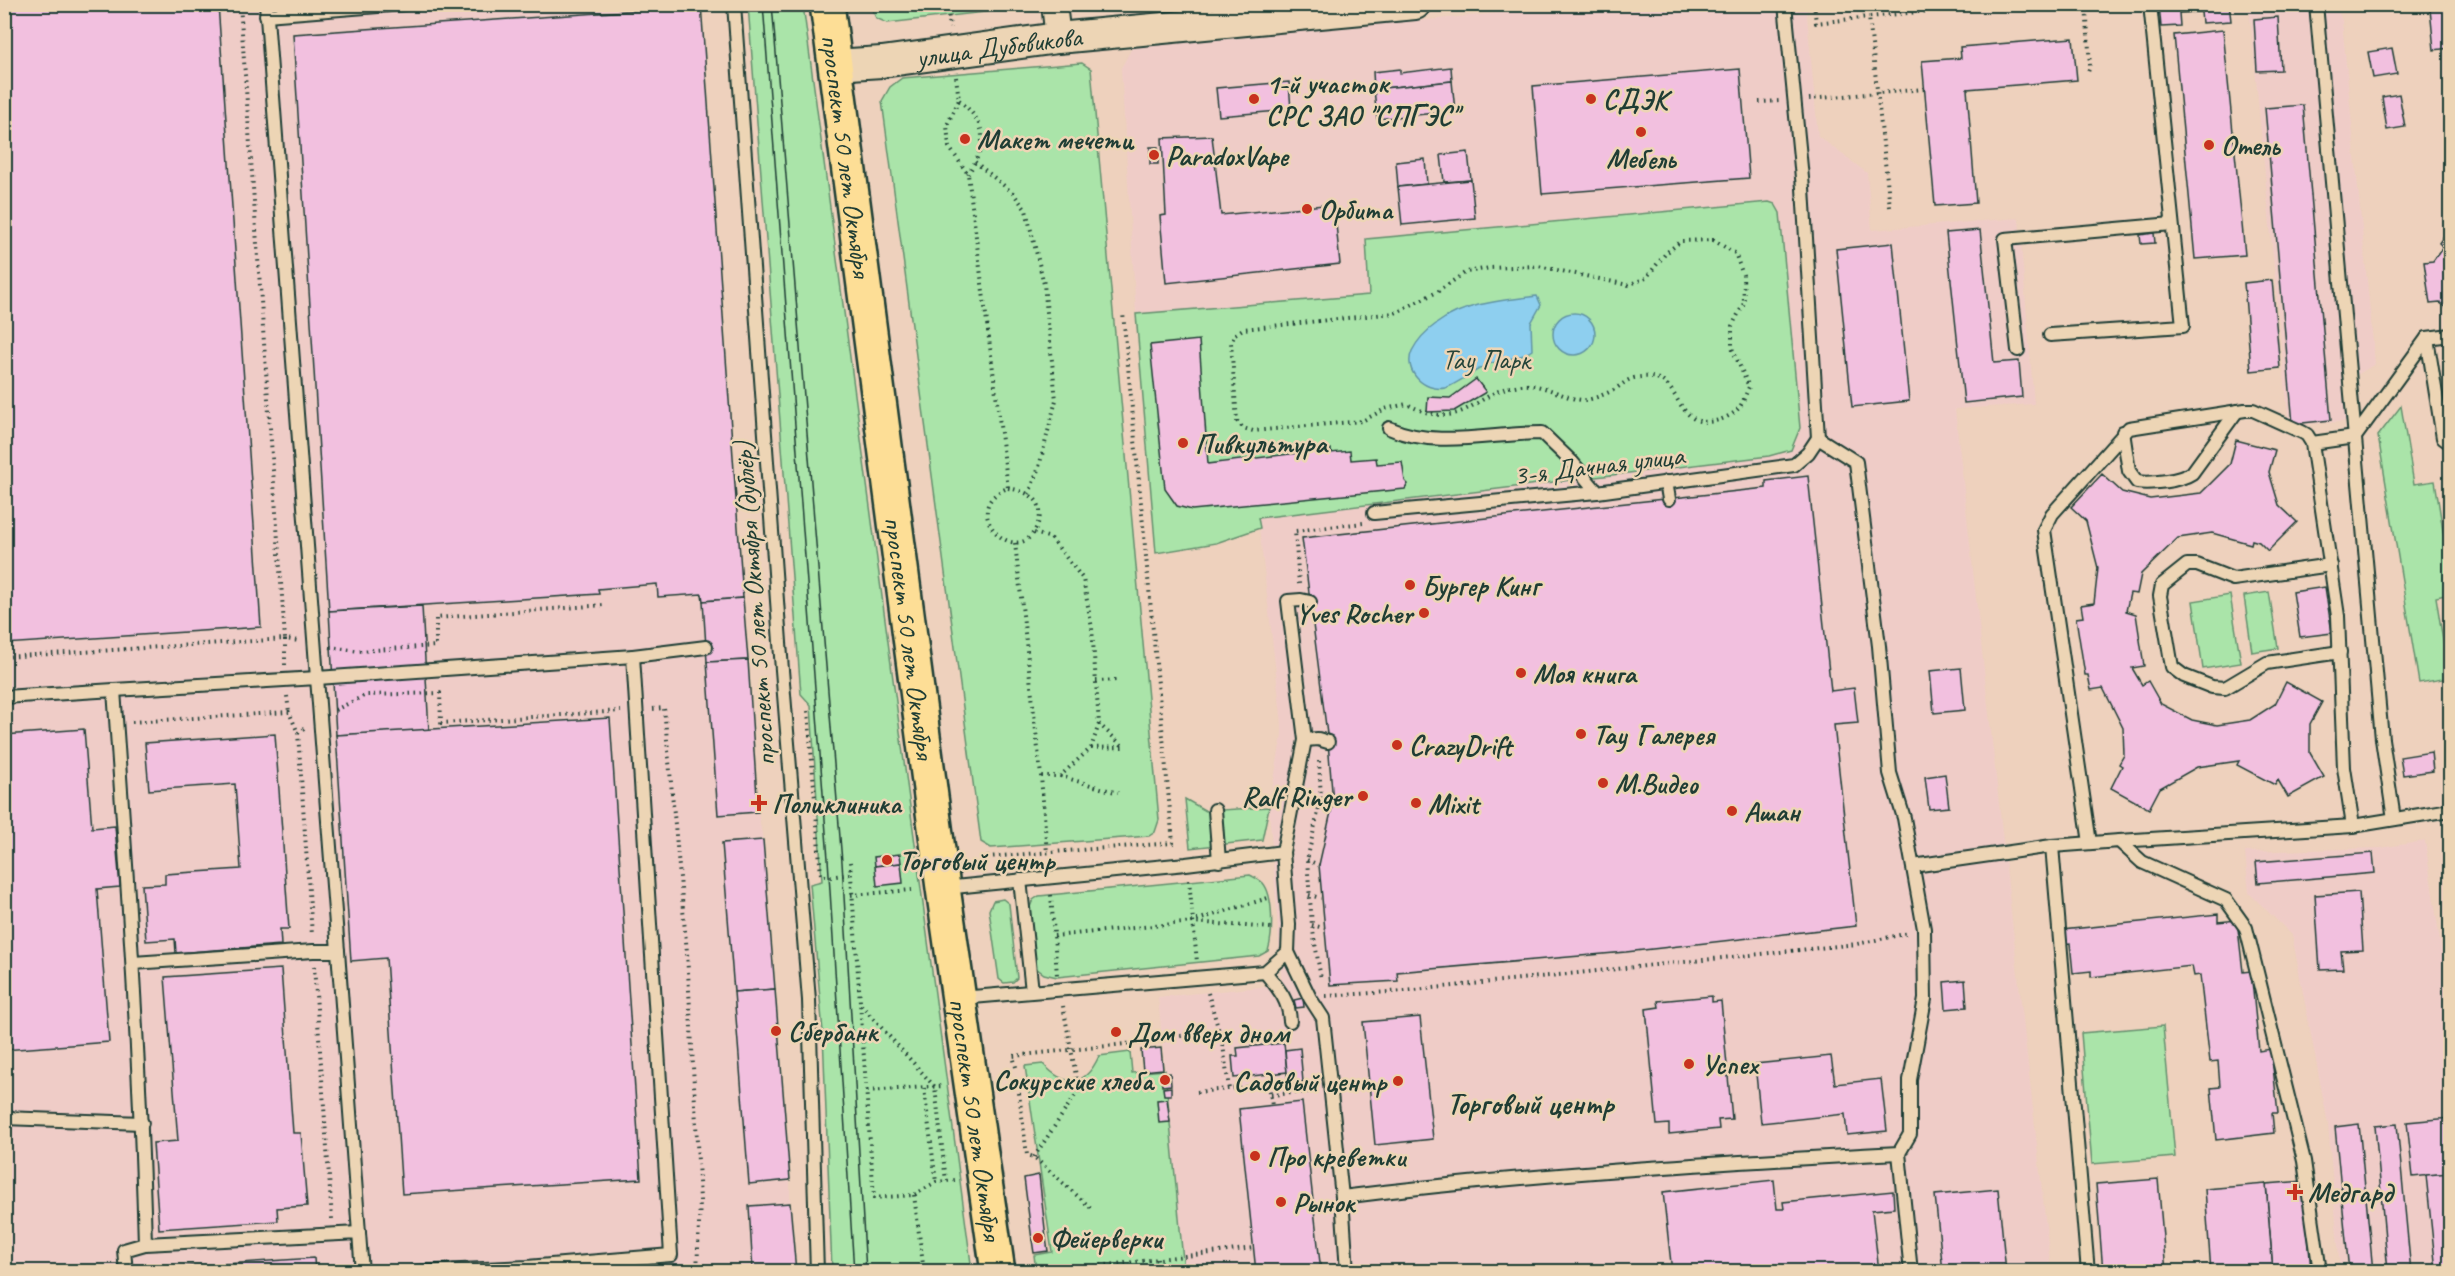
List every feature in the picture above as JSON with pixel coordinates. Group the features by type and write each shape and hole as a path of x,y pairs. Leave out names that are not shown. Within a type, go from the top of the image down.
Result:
{"main road":[{"name":"проспект 50 лет Октября","path":"826,4 928,889 960,998 998,1272"}],"street":[{"path":"1054,4 1058,38"},
{"name":"улица Дубовикова","path":"834,65 882,62 1058,38 1415,4"}],"lane":[{"path":"362,1272 266,10 403,4"},
{"name":"проспект 50 лет Октября (дублёр)","path":"734,4 781,658 809,1000 817,1272"},
{"path":"1785,4 1803,188 1818,438 1856,462 1879,646 1890,772 1904,818 1924,929 1925,999 1910,1080 1910,1134 1899,1153 1911,1272"},
{"path":"2050,335 2183,326 2150,4"},
{"path":"2316,4 2382,739 2394,819"},
{"path":"2018,350 2005,239 2172,224"},
{"path":"2312,443 2355,437 2427,338 2451,334"},
{"path":"2427,338 2443,438 2451,443"},
{"path":"2090,843 2044,531 2052,513 2123,432 2135,427 2237,411 2253,410 2261,413 2307,435 2312,443 2338,616 2344,768 2353,826"},
{"path":"2123,432 2129,471 2137,482 2181,477 2192,473 2237,411"},
{"path":"1389,428 1406,436 1442,439 1542,433 1598,492"},
{"name":"3-я Дачная улица","path":"1374,513 1598,492 1794,465 1808,453 1818,438"},
{"path":"1666,482 1669,499"},
{"path":"2331,565 2234,579 2197,565 2187,565 2162,585 2160,596 2172,667 2184,676 2212,687 2225,688 2267,663 2340,652"},
{"path":"1310,602 1288,601 1305,740 1283,852 1289,925 1288,952 1310,999 1323,1018 1342,1197 1347,1272"},
{"path":"4,697 633,656 706,647"},
{"path":"416,1272 527,1269 671,1255 633,656"},
{"path":"114,690 142,1123 145,1244"},
{"path":"1305,740 1318,739 1328,742"},
{"path":"1215,810 1219,861"},
{"path":"1913,866 2052,846 2353,826 2451,810"},
{"path":"2119,841 2142,862 2226,900 2246,928 2304,1161 2320,1272"},
{"path":"2052,846 2088,1272"},
{"path":"928,889 1219,861 1283,852"},
{"path":"1020,880 1032,992"},
{"path":"133,963 338,951"},
{"path":"960,998 1265,972 1288,952"},
{"path":"1265,972 1282,992 1289,1008 1290,1021"},
{"path":"4,1118 142,1123"},
{"path":"1342,1197 1434,1185 1578,1172 1899,1153"},
{"path":"126,1272 124,1250 145,1244 359,1233"}],"path":[{"path":"240,4 285,639"},
{"path":"946,4 959,100 947,125 949,147 968,174 1008,488"},
{"path":"1814,4 1816,23 1997,4"},
{"path":"2086,4 2090,66 2087,75"},
{"path":"1869,17 1890,207"},
{"path":"1815,98 1925,89"},
{"path":"959,100 975,114 983,141 980,156 968,174"},
{"path":"975,162 1013,193 1026,210 1044,284 1056,400 1039,467 1029,494"},
{"path":"1713,240 1735,253 1743,274 1744,303 1732,326 1732,348 1749,387 1739,408 1723,419 1708,422 1695,419 1684,410 1678,397 1666,384 1649,375 1628,379 1614,390 1585,400 1542,387 1522,385 1499,391 1474,407 1449,416 1424,413 1407,404 1386,409 1362,421 1253,431 1243,429 1237,421 1231,343 1235,334 1243,329 1395,313 1437,292 1466,272 1490,268 1538,266 1628,285 1646,279 1666,253 1681,241 1713,240"},
{"path":"987,856 1173,843 1123,313"},
{"path":"1008,488 1029,494 1040,508 1040,519 1034,533 1028,539 1015,543 998,537 990,527 988,506 992,497 1008,488"},
{"path":"1034,533 1051,538 1083,579 1092,628 1099,724 1091,748 1060,776"},
{"path":"1015,543 1041,777 1047,853"},
{"path":"4,657 285,639 359,651 436,646 436,618 604,605"},
{"path":"1096,681 1118,680"},
{"path":"298,733 320,717 366,695 440,693 441,723 664,708 688,964 700,1200 697,1272"},
{"path":"808,711 821,875 830,877 850,874"},
{"path":"116,723 289,712 298,733 333,1234"},
{"path":"1091,748 1124,747 1099,724"},
{"path":"1041,777 1060,776 1118,793"},
{"path":"1307,860 1319,865"},
{"path":"850,862 874,1198 914,1195 936,1182 955,1180"},
{"path":"1189,880 1197,962"},
{"path":"851,895 928,889"},
{"path":"1051,895 1058,977"},
{"path":"1309,895 1321,897"},
{"path":"1192,922 1268,898"},
{"path":"1054,936 1192,922 1272,928"},
{"path":"1312,925 1324,928"},
{"path":"1310,999 1857,944 1924,929"},
{"path":"1207,993 1223,1045 1229,1089"},
{"path":"861,1004 935,1087 946,1181"},
{"path":"1063,1006 1077,1081"},
{"path":"1016,1067 1014,1056 1190,1035"},
{"path":"1197,1092 1269,1085 1272,1106"},
{"path":"867,1091 943,1086"},
{"path":"924,1088 936,1182"},
{"path":"1271,1095 1330,1089"},
{"path":"1034,1157 1078,1091"},
{"path":"1019,1093 1027,1155 1034,1157 1092,1209"},
{"path":"914,1195 924,1272"},
{"path":"1047,1272 1254,1248"},
{"path":"1157,1259 1158,1272"}],"shaded area":[{"path":"5,5 701,5 748,660 707,663 718,814 758,812 763,840 722,843 749,1183 790,1180 790,1203 749,1206 753,1271 5,1272"},
{"path":"1587,5 1806,5 1818,136 1867,173 1872,230 2019,218 2034,404 1955,409 2051,1271 1184,1271 1158,997 1282,985 1269,807 1282,724 1258,518 1769,456 1800,428 1780,213 1775,204 1769,202 1366,239 1369,295 1136,314 1121,68 1132,48"},
{"path":"2249,5 2336,5 2342,21 2375,364 2347,381 2350,421 2289,426"},
{"path":"2425,841 2450,1007 2450,1271 2340,1271 2328,1124 2292,935 2249,893 2245,852 2380,848"}],"green space":[{"path":"870,4 1034,5 887,23 876,18"},
{"path":"748,5 803,5 972,1271 832,1271 823,1032 810,884 822,881 811,705 801,694"},
{"path":"1082,63 1091,69 1159,820 1155,832 1149,836 991,848 981,842 882,101 890,87 902,78"},
{"name":"Тау Парк","path":"1769,202 1775,204 1780,213 1800,428 1791,450 1769,456 1258,518 1260,528 1216,543 1156,553 1136,314 1369,295 1366,239"},
{"path":"2401,406 2414,484 2435,481 2450,574 2450,594 2436,597 2449,678 2419,683 2378,436"},
{"path":"2269,592 2278,648 2252,652 2244,596"},
{"path":"2230,595 2241,663 2203,669 2193,601"},
{"path":"1185,799 1206,811 1269,807 1262,840 1190,848"},
{"path":"1250,875 1263,883 1267,889 1271,906 1270,944 1268,951 1259,956 1057,977 1044,974 1036,968 1029,909 1033,900 1039,896"},
{"path":"1003,899 1009,904 1017,978 1013,982 1004,983 999,979 989,910 993,901"},
{"path":"2163,1026 2175,1157 2092,1164 2081,1033"},
{"path":"1130,1052 1132,1073 1165,1070 1184,1271 1036,1271 1034,1255 1052,1252 1025,1066 1043,1064 1059,1077 1074,1081 1088,1074 1099,1056"}],"water":[{"path":"1537,296 1541,305 1531,323 1532,350 1517,357 1489,364 1445,388 1430,387 1413,373 1410,358 1414,347 1429,330 1447,317 1471,307"},
{"path":"1574,313 1582,314 1589,319 1594,326 1594,342 1589,349 1582,354 1574,355 1566,354 1559,349 1554,342 1553,334 1554,326 1559,319 1566,314"}],"building":[{"path":"4,4 218,4 261,627 4,644"},
{"path":"656,4 701,4 743,598 703,601 702,594 658,597 657,584 598,589 599,594 329,611 293,34 656,9"},
{"path":"2159,4 2229,4 2231,21 2202,23 2201,12 2179,13 2180,26 2161,27"},
{"path":"2450,7 2450,48 2434,50 2430,9"},
{"path":"2278,17 2281,70 2257,71 2254,19"},
{"name":"Отель","path":"2223,30 2245,255 2195,259 2174,35"},
{"path":"2073,38 2077,80 1967,89 1976,203 1935,206 1922,61 1961,58 1960,47"},
{"path":"2392,48 2397,74 2373,78 2368,52"},
{"path":"1451,67 1452,81 1374,89 1373,72 1400,69 1400,73"},
{"name":"Мебель","path":"1740,69 1749,178 1542,194 1533,86"},
{"path":"1452,81 1455,111 1377,119 1374,89"},
{"name":"1-й участок СРС ЗАО \"СПГЭС\"","path":"1289,82 1291,110 1219,116 1216,88"},
{"path":"2399,94 2405,127 2387,130 2382,97"},
{"path":"2447,101 2450,101 2450,123"},
{"path":"2303,105 2331,420 2293,424 2265,108"},
{"path":"2450,123 2450,157 2444,124"},
{"name":"Орбита","path":"1212,136 1221,215 1334,204 1340,264 1166,283 1160,216 1166,215 1162,138"},
{"name":"ParadoxVape","path":"1150,147 1158,147 1158,164 1150,164"},
{"path":"1468,152 1471,180 1444,182 1441,155"},
{"path":"1425,159 1427,184 1398,187 1396,162"},
{"path":"1471,180 1475,218 1402,225 1398,187"},
{"path":"2450,227 2450,310 2440,303 2430,304 2424,262 2433,261 2443,247 2439,243"},
{"path":"1980,230 1994,363 2019,361 2022,397 1964,403 1946,233"},
{"path":"2154,233 2155,243 2141,244 2140,235"},
{"path":"1893,243 1909,401 1852,407 1836,249"},
{"path":"2272,280 2280,368 2251,371 2244,283"},
{"path":"1199,340 1208,464 1331,449 1331,453 1350,451 1351,460 1376,458 1377,464 1402,462 1405,481 1408,484 1405,489 1192,510 1177,506 1165,489 1150,345"},
{"path":"1476,379 1486,392 1454,411 1427,412 1428,397 1450,398"},
{"path":"2236,440 2275,450 2269,472 2279,505 2297,522 2268,551 2259,542 2252,540 2251,544 2212,533 2178,538 2141,574 2137,594 2130,593 2126,611 2136,614 2144,666 2132,668 2142,685 2148,681 2161,704 2192,720 2217,725 2250,720 2275,704 2286,682 2322,702 2310,724 2310,753 2324,777 2288,797 2278,780 2275,785 2237,765 2239,761 2197,767 2160,788 2149,809 2111,788 2122,766 2119,764 2124,755 2123,728 2103,688 2091,690 2088,675 2085,675 2076,618 2083,617 2081,605 2094,603 2098,568 2086,521 2071,507 2102,474 2122,492 2150,499 2201,493 2230,464"},
{"name":"Тау Галерея","path":"1808,476 1831,691 1854,688 1858,723 1834,725 1856,926 1626,952 1397,972 1398,981 1330,985 1319,865 1333,803 1328,742 1302,538 1766,488 1766,481"},
{"path":"2325,587 2332,633 2300,637 2293,592"},
{"path":"743,598 748,660 707,662 703,601"},
{"path":"422,606 429,731 336,735 329,611"},
{"path":"748,660 758,812 718,815 707,662"},
{"path":"1961,668 1965,710 1934,713 1930,671"},
{"path":"610,718 641,1179 402,1194 386,958 351,961 336,735"},
{"path":"84,729 92,828 115,826 120,887 97,889 109,1042 4,1050 4,735"},
{"path":"275,734 289,929 280,929 281,945 176,953 175,939 146,941 142,885 165,884 165,874 241,869 235,784 149,790 145,743"},
{"path":"2431,752 2433,771 2403,775 2400,757"},
{"path":"1945,774 1949,807 1929,809 1925,777"},
{"path":"763,840 775,989 734,992 722,843"},
{"path":"2373,853 2375,873 2258,883 2256,862"},
{"name":"Торговый центр","path":"900,854 901,863 875,866 874,857"},
{"path":"901,863 903,883 877,886 875,866"},
{"path":"2359,892 2363,950 2341,951 2343,969 2320,970 2315,895"},
{"path":"2218,914 2218,922 2237,920 2243,972 2251,971 2259,1051 2271,1049 2278,1113 2272,1113 2274,1133 2216,1140 2211,1088 2220,1087 2218,1061 2210,1062 2200,975 2194,976 2192,966 2091,977 2091,971 2073,973 2070,943 2064,944 2062,930"},
{"path":"281,969 293,1133 301,1133 307,1206 277,1208 278,1221 159,1229 153,1143 178,1141 165,977"},
{"path":"1965,980 1967,1007 1946,1009 1944,982"},
{"path":"775,989 790,1180 749,1184 734,992"},
{"name":"Успех","path":"1712,996 1712,1002 1721,1001 1732,1119 1718,1120 1719,1129 1669,1134 1669,1124 1657,1125 1646,1009 1659,1007 1658,1001"},
{"path":"1303,998 1304,1007 1296,1008 1294,1000"},
{"name":"Садовый центр","path":"1420,1017 1433,1139 1375,1145 1363,1022"},
{"path":"1284,1043 1287,1072 1234,1078 1232,1056 1238,1056 1237,1048"},
{"path":"1161,1048 1163,1069 1143,1071 1141,1050"},
{"path":"1300,1048 1303,1082 1288,1083 1285,1050"},
{"path":"1831,1056 1835,1084 1881,1079 1887,1131 1847,1135 1845,1114 1761,1123 1755,1064"},
{"path":"1170,1073 1171,1085 1162,1086 1161,1074"},
{"path":"1171,1087 1171,1095 1164,1095 1163,1088"},
{"path":"1167,1099 1170,1122 1159,1123 1157,1100"},
{"name":"Рынок","path":"1302,1102 1321,1272 1256,1272 1239,1109"},
{"path":"2450,1118 2450,1173 2413,1177 2407,1122"},
{"path":"2359,1124 2373,1272 2349,1272 2335,1127"},
{"path":"2397,1124 2411,1272 2388,1272 2375,1126"},
{"path":"2450,1173 2450,1270 2436,1271 2426,1175"},
{"path":"1039,1175 1046,1238 1032,1240 1024,1178"},
{"path":"2158,1179 2166,1272 2103,1272 2096,1184"},
{"path":"1774,1180 1777,1209 1784,1209 1783,1202 1893,1191 1894,1208 1872,1210 1879,1272 1672,1272 1663,1192"},
{"path":"2304,1181 2311,1272 2273,1272 2266,1184"},
{"path":"2266,1184 2273,1272 2211,1272 2205,1189"},
{"path":"1998,1189 2006,1272 1943,1272 1935,1195"},
{"path":"790,1203 796,1272 753,1272 749,1206"},
{"path":"1046,1238 1048,1251 1034,1253 1032,1240"},
{"path":"314,1258 315,1272 138,1272 138,1270"},
{"path":"86,1268 87,1272 34,1272"}],"tram line":[{"path":"763,4 828,859 854,1272"},
{"path":"772,4 842,862 866,1272"}],"place":[{"name":"1-й участок СРС ЗАО \"СПГЭС\"","path":"1254,99"},
{"name":"СДЭК","path":"1591,99"},
{"name":"Мебель","path":"1641,132"},
{"name":"Макет мечети","path":"965,139"},
{"name":"Отель","path":"2209,145"},
{"name":"ParadoxVape","path":"1154,155"},
{"name":"Орбита","path":"1307,209"},
{"name":"Пивкультура","path":"1183,443"},
{"name":"Бургер Кинг","path":"1410,585"},
{"name":"Yves Rocher","path":"1424,613"},
{"name":"Моя книга","path":"1521,673"},
{"name":"Тау Галерея","path":"1581,734"},
{"name":"CrazyDrift","path":"1397,745"},
{"name":"М.Видео","path":"1603,783"},
{"name":"Ralf Ringer","path":"1363,796"},
{"name":"Поликлиника","path":"759,803"},
{"name":"Mixit","path":"1416,803"},
{"name":"Ашан","path":"1732,811"},
{"name":"Торговый центр","path":"887,860"},
{"name":"Сбербанк","path":"776,1031"},
{"name":"Дом вверх дном","path":"1116,1032"},
{"name":"Успех","path":"1689,1064"},
{"name":"Сокурские хлеба","path":"1165,1080"},
{"name":"Садовый центр","path":"1398,1081"},
{"name":"Про креветки","path":"1255,1156"},
{"name":"Медгард","path":"2295,1192"},
{"name":"Рынок","path":"1281,1202"},
{"name":"Фейерверки","path":"1038,1238"}],"district":[{"name":"Торговый центр","path":"1530,1104"}]}
